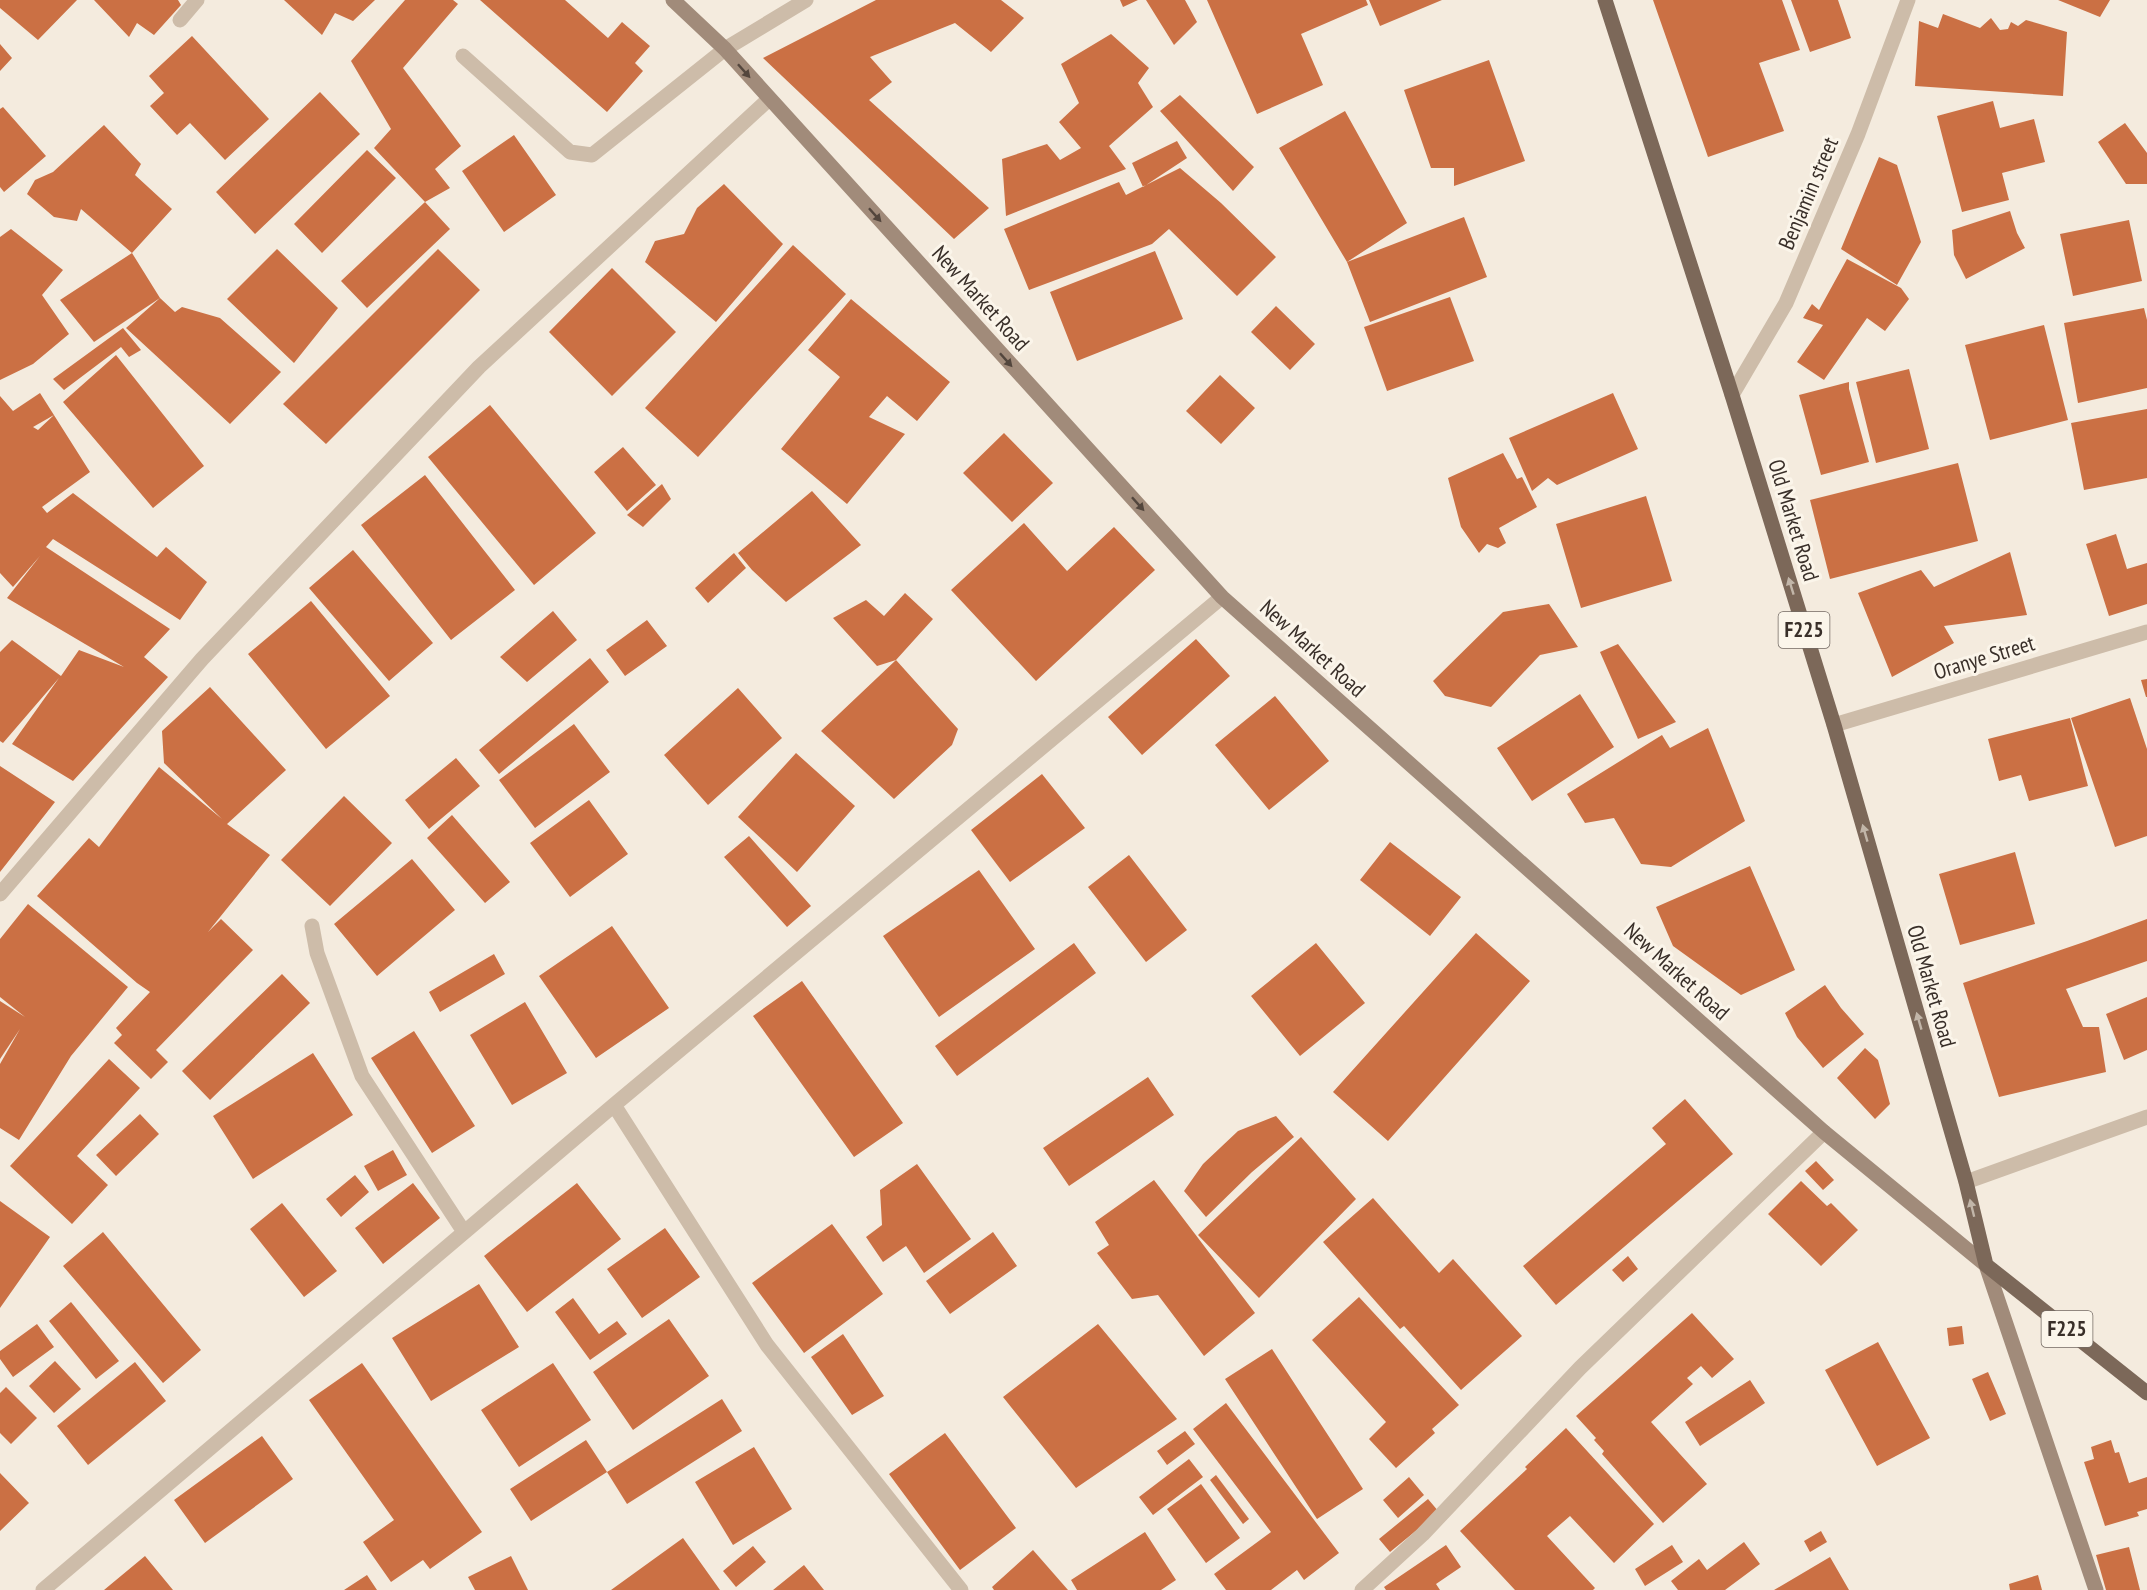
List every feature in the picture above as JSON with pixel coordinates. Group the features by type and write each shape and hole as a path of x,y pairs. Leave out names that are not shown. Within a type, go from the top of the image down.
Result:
{"main road":[{"name":"Old Market Road","path":"1605,0 1732,395 1834,726 1966,1182 1986,1265"},
{"name":"F225","path":"1986,1265 2147,1393"}],"street":[{"path":"180,20 197,0"},
{"name":"New Market Road","path":"673,0 725,49 1222,597 1824,1132 1986,1265"},
{"path":"463,56 570,152 592,155 725,49 806,0"},
{"name":"Benjamin street","path":"1732,395 1786,303 1858,134 1908,0"},
{"path":"0,894 202,659 479,367 769,99"},
{"path":"43,1590 614,1105 1222,597"},
{"name":"Oranye Street","path":"1834,726 2147,632"},
{"path":"312,926 317,953 363,1076 464,1232"},
{"path":"614,1105 767,1345 961,1590"},
{"path":"1966,1182 2147,1117"},
{"path":"1362,1590 1424,1534 1580,1368 1824,1132"},
{"path":"1986,1265 2097,1590"}],"building":[{"path":"0,0 77,0 38,40 0,8"},
{"path":"94,0 178,0 181,5 154,35 137,23 129,37"},
{"path":"284,0 375,0 353,21 335,13 322,35"},
{"path":"405,0 453,0 458,4 403,68 461,146 435,169 450,188 425,202 374,148 391,129 351,61"},
{"path":"480,0 565,0 608,38 622,22 650,46 635,63 643,71 607,112"},
{"path":"876,0 1001,0 1024,18 991,52 955,23 870,57 892,82 869,100 989,208 954,239 763,58"},
{"path":"1120,0 1138,0 1123,7"},
{"path":"1146,0 1185,0 1197,22 1174,45"},
{"path":"1207,0 1366,0 1368,5 1301,34 1323,85 1257,114"},
{"path":"1369,0 1442,0 1380,26"},
{"path":"1653,0 1782,0 1800,50 1759,63 1784,131 1708,157"},
{"path":"1791,0 1838,0 1851,38 1810,52"},
{"path":"2058,0 2110,0 2100,17"},
{"path":"1943,14 1980,28 1991,18 2000,30 2008,29 2011,22 2018,26 2026,20 2067,32 2063,96 1915,86 1919,21 1938,28"},
{"path":"1111,34 1149,68 1138,83 1153,107 1109,146 1126,169 1006,216 1002,159 1047,144 1060,160 1081,148 1059,122 1079,103 1061,64"},
{"path":"192,36 269,119 225,160 190,123 177,135 150,106 164,93 149,76"},
{"path":"0,44 12,58 0,71"},
{"path":"1489,60 1525,161 1454,186 1454,168 1431,168 1404,90"},
{"path":"320,92 360,134 255,234 216,192"},
{"path":"1180,95 1254,167 1233,191 1160,111"},
{"path":"1993,101 2000,128 2034,119 2045,162 2002,173 2009,200 1962,212 1937,116"},
{"path":"3,107 46,156 4,192 0,187 0,109"},
{"path":"1345,111 1407,223 1347,262 1279,148"},
{"path":"2125,123 2147,153 2147,184 2126,184 2098,142"},
{"path":"104,125 141,164 135,175 172,209 132,253 81,209 77,221 54,217 27,194 35,180 53,172"},
{"path":"514,135 556,195 504,232 462,171"},
{"path":"1177,141 1187,158 1143,187 1132,163"},
{"path":"367,150 396,178 322,253 294,224"},
{"path":"1879,157 1897,165 1921,242 1897,285 1841,249"},
{"path":"1180,168 1221,203 1276,257 1237,296 1169,229 1152,244 1029,290 1004,229 1119,182 1126,195"},
{"path":"724,184 783,244 716,322 645,262 655,241 684,234 697,208"},
{"path":"425,202 450,229 367,308 341,281"},
{"path":"2010,211 2025,248 1966,279 1954,255 1952,230"},
{"path":"1464,217 1487,277 1370,322 1347,262"},
{"path":"2129,220 2142,281 2073,296 2060,234"},
{"path":"11,229 63,270 42,295 69,334 33,364 0,380 0,237"},
{"path":"793,245 846,294 698,457 645,408"},
{"path":"277,249 338,308 294,363 227,299"},
{"path":"438,249 480,290 326,444 283,404"},
{"path":"1155,251 1183,319 1077,361 1050,292"},
{"path":"132,253 160,298 94,342 60,300"},
{"path":"1847,259 1901,288 1909,299 1885,331 1867,318 1824,380 1797,362 1823,325 1803,318 1812,304 1819,310"},
{"path":"612,268 676,332 612,396 549,332"},
{"path":"1450,297 1474,361 1387,391 1364,327"},
{"path":"160,298 175,312 182,307 220,318 281,372 230,424 126,328"},
{"path":"851,299 950,382 917,421 887,396 869,417 905,434 847,504 781,449 840,377 808,350"},
{"path":"1276,306 1315,344 1290,370 1251,332"},
{"path":"2144,308 2147,320 2147,388 2078,403 2064,323"},
{"path":"2044,325 2068,420 1990,440 1965,345"},
{"path":"123,328 141,350 129,357 121,347 64,390 53,379"},
{"path":"116,355 204,466 153,508 63,402"},
{"path":"1909,369 1929,449 1876,463 1856,382"},
{"path":"1220,375 1255,408 1221,444 1186,411"},
{"path":"1849,382 1869,462 1821,475 1799,395"},
{"path":"40,393 54,415 90,472 42,507 47,513 73,493 157,557 166,547 207,582 180,620 53,539 46,547 170,629 144,657 168,677 73,781 12,744 59,678 3,743 0,741 0,652 12,640 61,676 79,650 124,667 7,598 40,556 13,587 0,573 0,396 13,411","holes":["54,415 38,430 33,427"]},
{"path":"1613,393 1638,449 1557,485 1548,478 1532,491 1509,438"},
{"path":"490,405 596,533 534,585 428,457"},
{"path":"2147,409 2147,478 2084,490 2071,423"},
{"path":"1004,433 1053,483 1012,522 963,473"},
{"path":"623,447 656,485 627,511 594,472"},
{"path":"1503,453 1517,479 1522,477 1537,507 1499,528 1506,543 1498,548 1487,544 1479,553 1461,527 1448,478"},
{"path":"1958,463 1978,541 1830,579 1810,500"},
{"path":"425,475 515,590 451,640 361,525"},
{"path":"662,484 671,499 643,527 627,515"},
{"path":"812,491 861,545 786,602 752,570 738,553"},
{"path":"1646,496 1672,581 1581,608 1556,524"},
{"path":"1024,523 1067,571 1114,527 1155,570 1036,681 951,590"},
{"path":"2116,534 2127,569 2147,563 2147,604 2109,616 2086,544"},
{"path":"353,550 433,643 389,681 309,588"},
{"path":"2010,552 2027,615 1944,626 1954,643 1892,677 1858,593 1921,570 1934,587"},
{"path":"734,553 746,568 708,603 695,588"},
{"path":"905,593 933,619 896,660 877,666 833,618 866,600 884,616"},
{"path":"311,601 390,696 326,749 248,654"},
{"path":"1549,604 1578,647 1540,655 1491,707 1445,696 1433,681 1503,612"},
{"path":"553,611 577,640 527,682 500,657"},
{"path":"647,620 667,646 625,676 606,650"},
{"path":"1196,639 1230,676 1142,755 1108,717"},
{"path":"1618,644 1676,722 1638,739 1600,652"},
{"path":"590,658 609,682 499,774 479,750"},
{"path":"896,660 958,729 952,745 894,799 821,731"},
{"path":"2147,679 2147,697 2146,697 2141,680"},
{"path":"210,687 286,770 227,824 270,855 208,932 221,919 253,950 156,1050 168,1062 151,1079 114,1043 122,1035 116,1028 150,992 37,896 89,838 99,847 159,767 222,819 164,763 162,731"},
{"path":"738,688 782,738 708,805 664,755"},
{"path":"1580,694 1614,747 1532,801 1497,748"},
{"path":"1275,696 1329,761 1269,810 1215,745"},
{"path":"2130,698 2147,749 2147,836 2115,847 2071,718"},
{"path":"2070,718 2088,786 2029,801 2021,775 1999,781 1988,739"},
{"path":"574,724 610,772 535,828 499,780"},
{"path":"1708,728 1745,821 1671,867 1641,864 1614,818 1585,823 1567,794 1662,735 1670,748"},
{"path":"796,753 855,806 797,872 738,817"},
{"path":"456,758 480,786 429,829 405,800"},
{"path":"0,766 55,802 0,872"},
{"path":"1042,774 1085,828 1010,882 971,830"},
{"path":"344,796 392,843 330,906 281,860"},
{"path":"589,800 628,854 570,897 530,843"},
{"path":"452,815 510,882 485,903 427,838"},
{"path":"749,836 811,906 787,927 724,857"},
{"path":"1390,842 1461,897 1430,936 1360,880"},
{"path":"2015,852 2035,924 1960,945 1939,874"},
{"path":"1129,855 1187,930 1146,962 1088,887"},
{"path":"412,859 455,910 377,976 334,924"},
{"path":"1750,866 1795,970 1741,995 1673,946 1656,907"},
{"path":"979,870 1035,949 939,1017 883,936"},
{"path":"28,904 128,987 71,1056 19,1140 0,1128 0,1064 20,1029 0,1059 0,1001 25,1017 0,997 0,939"},
{"path":"2147,919 2147,961 2066,989 2083,1027 2099,1027 2106,1072 1999,1097 1963,983"},
{"path":"612,926 669,1008 596,1058 539,976"},
{"path":"1476,933 1530,981 1388,1141 1333,1092"},
{"path":"1074,943 1096,973 957,1076 935,1046"},
{"path":"1316,943 1365,1003 1300,1056 1251,996"},
{"path":"494,954 505,974 440,1012 429,992"},
{"path":"282,974 310,1003 210,1100 182,1071"},
{"path":"802,981 903,1123 854,1157 753,1016"},
{"path":"1825,985 1841,1008 1864,1034 1823,1068 1797,1037 1785,1013"},
{"path":"2147,997 2147,1050 2124,1060 2106,1014"},
{"path":"525,1002 567,1073 512,1105 470,1035"},
{"path":"414,1031 475,1126 432,1153 371,1058"},
{"path":"1865,1048 1878,1060 1890,1104 1875,1119 1837,1078"},
{"path":"313,1053 353,1115 253,1179 213,1116"},
{"path":"109,1059 140,1088 77,1156 108,1185 72,1224 10,1166"},
{"path":"1148,1077 1174,1115 1069,1186 1043,1148"},
{"path":"1685,1099 1733,1154 1556,1305 1523,1266 1666,1144 1652,1128"},
{"path":"140,1114 159,1134 116,1176 96,1155"},
{"path":"1276,1116 1294,1137 1252,1172 1206,1217 1184,1191 1203,1164 1238,1131"},
{"path":"1301,1137 1356,1199 1259,1298 1198,1235"},
{"path":"393,1150 407,1175 378,1191 364,1166"},
{"path":"1816,1161 1834,1180 1823,1190 1805,1171"},
{"path":"917,1164 971,1239 924,1273 906,1246 883,1262 866,1237 882,1225 880,1190"},
{"path":"355,1175 369,1192 341,1217 326,1199"},
{"path":"1154,1180 1255,1313 1204,1356 1158,1295 1132,1299 1097,1253 1109,1245 1095,1222"},
{"path":"1801,1181 1827,1206 1831,1203 1858,1230 1821,1266 1768,1214"},
{"path":"413,1183 440,1218 383,1264 355,1228"},
{"path":"577,1183 621,1239 527,1312 484,1256"},
{"path":"1373,1198 1439,1273 1453,1259 1522,1336 1461,1390 1404,1326 1400,1329 1323,1242"},
{"path":"0,1201 50,1237 0,1308"},
{"path":"282,1203 337,1271 304,1297 250,1229"},
{"path":"832,1224 883,1294 804,1353 752,1283"},
{"path":"665,1228 700,1277 642,1318 607,1269"},
{"path":"103,1232 201,1350 163,1383 63,1266"},
{"path":"993,1232 1017,1266 950,1314 926,1281"},
{"path":"1628,1256 1638,1269 1623,1282 1612,1270"},
{"path":"479,1284 519,1347 431,1401 392,1338"},
{"path":"1359,1297 1459,1405 1432,1429 1435,1433 1396,1468 1369,1439 1386,1422 1312,1340"},
{"path":"573,1298 599,1334 617,1321 627,1334 590,1360 555,1312"},
{"path":"71,1302 119,1361 96,1379 49,1321"},
{"path":"1692,1313 1734,1359 1712,1378 1701,1366 1687,1378 1693,1384 1651,1422 1707,1484 1663,1523 1602,1454 1604,1451 1594,1440 1596,1438 1576,1416"},
{"path":"669,1319 709,1376 633,1430 593,1372"},
{"path":"37,1324 54,1347 13,1377 0,1359 0,1351"},
{"path":"1098,1324 1177,1419 1076,1488 1003,1397"},
{"path":"1962,1326 1964,1344 1949,1346 1947,1328"},
{"path":"843,1334 884,1396 852,1415 811,1357"},
{"path":"1878,1342 1930,1438 1877,1466 1825,1370"},
{"path":"1272,1349 1363,1489 1317,1519 1225,1379"},
{"path":"55,1361 81,1389 54,1413 29,1386"},
{"path":"135,1362 166,1401 88,1465 57,1426"},
{"path":"362,1363 482,1532 430,1569 423,1560 391,1582 363,1542 394,1520 309,1400"},
{"path":"553,1363 591,1420 519,1467 481,1410"},
{"path":"1988,1372 2006,1414 1990,1421 1972,1379"},
{"path":"1750,1380 1765,1403 1700,1446 1685,1422"},
{"path":"6,1387 37,1418 11,1444 0,1433 0,1393"},
{"path":"722,1399 742,1431 627,1504 607,1472"},
{"path":"1226,1403 1339,1553 1304,1580 1297,1570 1271,1590 1226,1590 1214,1574 1271,1532 1193,1429"},
{"path":"1566,1428 1654,1524 1614,1563 1570,1516 1547,1536 1595,1588 1593,1590 1515,1590 1460,1531 1527,1469 1525,1467"},
{"path":"1185,1431 1195,1444 1167,1465 1157,1451"},
{"path":"945,1433 1016,1528 960,1570 889,1474"},
{"path":"262,1436 293,1479 205,1543 174,1500"},
{"path":"586,1440 607,1472 531,1521 510,1489"},
{"path":"2111,1440 2115,1453 2119,1452 2129,1483 2147,1477 2147,1509 2137,1512 2139,1516 2105,1526 2084,1462 2094,1459 2091,1447"},
{"path":"754,1447 792,1509 733,1545 695,1482"},
{"path":"1189,1459 1203,1477 1153,1515 1139,1497"},
{"path":"0,1473 29,1503 0,1531"},
{"path":"1216,1475 1249,1519 1243,1524 1210,1480"},
{"path":"1409,1477 1424,1495 1398,1518 1383,1500"},
{"path":"1201,1484 1240,1538 1206,1563 1167,1509"},
{"path":"1428,1499 1439,1512 1390,1552 1379,1539"},
{"path":"1821,1531 1827,1542 1810,1552 1804,1541"},
{"path":"1145,1532 1176,1580 1161,1590 1077,1590 1071,1580"},
{"path":"683,1538 720,1590 611,1590"},
{"path":"1744,1542 1760,1564 1725,1590 1678,1590 1671,1581 1699,1559 1707,1570"},
{"path":"1446,1545 1461,1567 1436,1584 1440,1590 1386,1590 1384,1587"},
{"path":"1672,1545 1683,1562 1645,1586 1635,1569"},
{"path":"753,1546 766,1562 736,1587 723,1571"},
{"path":"2129,1547 2140,1590 2106,1590 2096,1555"},
{"path":"1033,1550 1068,1590 994,1590 992,1587"},
{"path":"145,1556 173,1590 104,1590"},
{"path":"511,1556 528,1590 475,1590 468,1577"},
{"path":"1830,1557 1849,1590 1774,1590"},
{"path":"804,1565 824,1590 773,1590"},
{"path":"367,1575 377,1590 344,1590"},
{"path":"2038,1575 2042,1590 2010,1590 2009,1584"}]}
